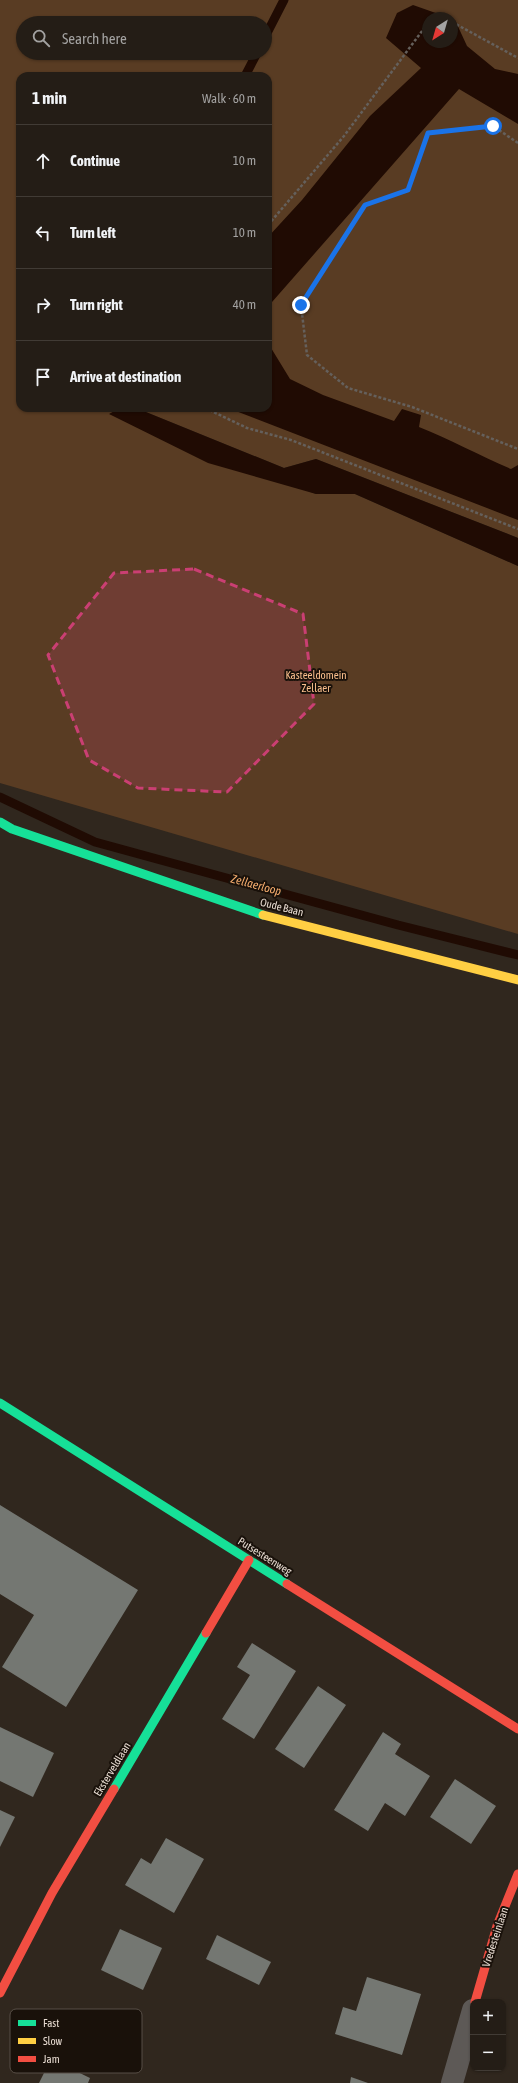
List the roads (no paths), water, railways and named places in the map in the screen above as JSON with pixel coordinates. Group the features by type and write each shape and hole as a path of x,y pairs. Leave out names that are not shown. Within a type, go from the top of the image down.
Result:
{"street":[{"name":"Oude Baan","path":"0,822 12,829 249,911 518,980"},
{"name":"Putsesteenweg","path":"0,1403 518,1729"},
{"name":"Eksterveldlaan","path":"0,1993 52,1893 249,1560"},
{"name":"Vredesteinlaan","path":"476,1999 497,1926 518,1874"},
{"path":"452,2083 470,2020"}],"waterway":[{"path":"272,23 284,0"},
{"path":"247,72 253,60"},
{"name":"Zellaerloop","path":"0,797 95,842 398,925 518,955"}],"park label":[{"name":"Kasteeldomein Zellaer","path":"316,681"}]}
